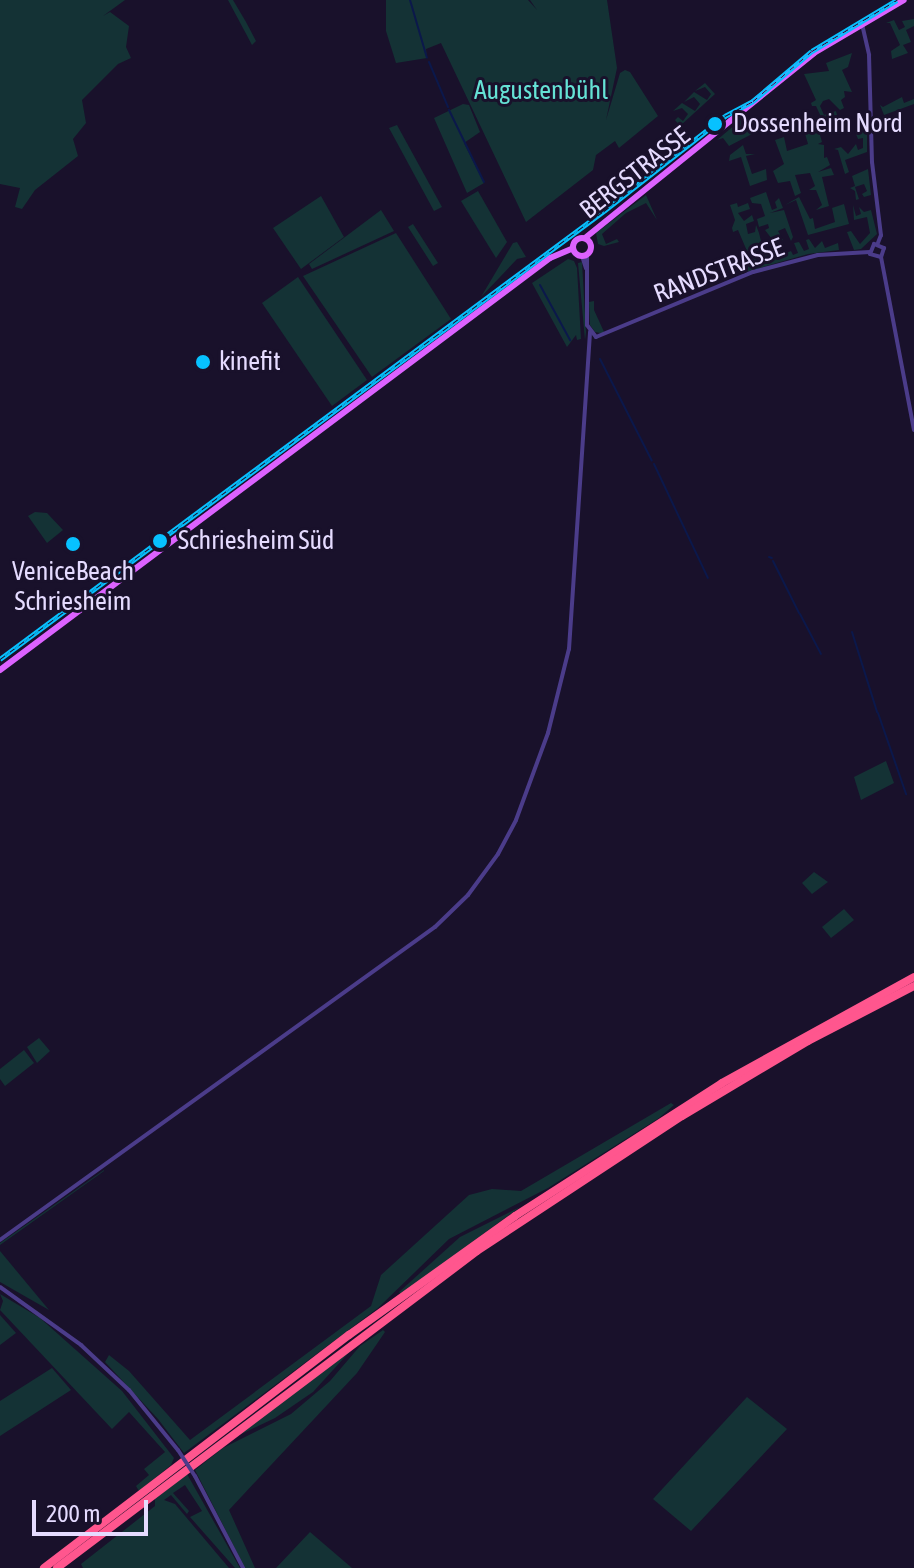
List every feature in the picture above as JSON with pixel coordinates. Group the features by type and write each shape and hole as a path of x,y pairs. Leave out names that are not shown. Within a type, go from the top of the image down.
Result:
{"highway":[{"path":"44,1568 349,1335 515,1216 722,1083 914,977"},
{"path":"57,1568 379,1322 488,1243 718,1093 914,986"}],"main road":[{"name":"BERGSTRASSE","path":"0,670 550,258 573,248 576,240 585,238 807,59 904,0"},
{"path":"573,248 584,256 592,247 585,238"}],"street":[{"path":"862,24 869,55 872,162 881,230 878,243"},
{"path":"878,243 872,245 870,252 874,257 881,257"},
{"path":"878,243 885,250 881,257 914,430"},
{"name":"RANDSTRASSE","path":"596,337 603,337 753,272 818,255 870,252"},
{"path":"0,1240 435,927 460,903 498,854 516,820 548,733 567,659 573,614 589,331 584,256"},
{"path":"587,349 596,337 589,331"},
{"path":"0,1287 81,1345 129,1390 195,1476 243,1568"}],"green space":[{"path":"0,0 125,0 103,16 110,12 129,26 126,47 131,58 118,64 82,100 86,123 73,139 78,156 35,190 22,209 15,207 20,188 0,184"},
{"path":"228,0 233,0 246,22 256,41 252,45"},
{"name":"Augustenbühl","path":"386,0 528,0 537,10 530,0 607,0 617,68 606,120 620,73 625,70 630,72 658,116 619,148 615,141 596,155 593,170 526,222 441,43 426,49 427,58 396,63 386,31"},
{"path":"914,19 914,26 906,30 911,42 903,45 908,53 892,59 891,51 900,45 890,23 886,23 894,20 899,30 905,27 902,21"},
{"path":"852,53 848,67 842,70 852,92 844,91 845,97 841,100 844,108 840,110 829,99 823,101 820,106 824,115 836,111 837,115 822,119 816,106 812,106 811,103 816,100 804,74 829,71 826,63"},
{"path":"705,83 715,94 680,126 675,120 678,117 683,121 688,114 682,108 673,111 682,103 695,111 700,104 694,97 684,102 694,92 707,100 711,94 705,87 695,91"},
{"path":"902,97 904,103 914,99 914,104 884,115 880,105 883,107"},
{"path":"463,104 469,105 480,132 464,143 484,183 467,193 434,118"},
{"path":"743,118 748,121 752,134 729,146 723,138 717,140"},
{"path":"867,121 867,152 845,160 849,172 845,174 838,150 834,149 841,147 848,154 856,144 858,150 863,148 863,138 858,139 856,134 863,128 855,125"},
{"path":"397,125 442,207 434,211 389,128"},
{"path":"818,128 822,142 818,144 824,145 824,158 827,157 830,165 818,172 831,168 834,175 822,177 829,206 816,210 822,205 816,190 809,190 815,186 810,173 795,175 801,193 795,196 790,181 778,183 773,171 784,164 775,140 784,137 787,151 808,144 804,130"},
{"path":"743,145 746,154 755,154 746,156 752,174 766,169 767,180 750,186 741,157 729,161 730,155"},
{"path":"868,169 871,195 864,197 862,194 867,191 864,184 855,187 859,199 856,200 855,191 850,188 855,186 852,176"},
{"path":"478,191 507,242 496,258 461,201"},
{"path":"766,192 772,210 777,208 775,202 779,198 783,208 770,213 784,210 793,237 791,241 785,228 778,231 783,240 775,243 765,230 769,228 768,224 759,227 757,219 765,216 761,204 752,203 750,198"},
{"path":"646,195 657,220 646,203 626,213 602,234 606,244 617,239 619,242 604,246 598,244 596,233"},
{"path":"321,196 344,237 301,269 273,228"},
{"path":"799,197 810,219 813,218 815,229 835,222 832,208 844,204 849,224 808,235 796,200 785,205"},
{"path":"737,203 738,207 748,203 750,209 738,213 744,221 752,215 754,221 746,224 748,234 755,232 756,225 759,233 763,249 753,254 759,264 764,262 763,256 767,254 770,260 791,251 793,255 798,253 794,243 799,242 804,251 809,249 806,240 809,239 815,248 822,241 825,248 838,243 839,250 808,254 746,272 742,264 753,265 738,230 733,232 732,228 735,220 730,205"},
{"path":"853,205 856,216 861,214 859,207 864,212 871,210 877,234 861,249 854,250 847,232 851,231 860,244 870,233 867,217 854,220"},
{"path":"381,210 394,231 312,269 309,264"},
{"path":"413,224 438,263 433,266 408,227"},
{"path":"396,233 451,319 372,377 303,276"},
{"path":"517,242 526,257 517,259 481,297 513,243"},
{"path":"568,259 574,261 577,268 581,339 577,340 576,335 567,347 532,283"},
{"path":"582,262 586,332 585,340 578,263"},
{"path":"298,277 367,380 332,406 262,303"},
{"path":"594,301 594,310 605,334 595,332 590,325 589,302"},
{"path":"35,512 47,513 63,530 47,543 28,516"},
{"path":"886,761 894,783 861,800 854,777"},
{"path":"814,872 828,882 812,894 802,883"},
{"path":"844,909 854,920 831,938 822,927"},
{"path":"39,1038 50,1051 37,1063 27,1047"},
{"path":"24,1050 34,1063 5,1086 0,1079 0,1069"},
{"path":"671,1103 674,1105 659,1118 548,1188 449,1239 378,1308 184,1453 158,1419 105,1362 109,1355 129,1371 190,1440 371,1306 381,1275 469,1195 492,1189 521,1191"},
{"path":"104,1171 0,1245 0,1243"},
{"path":"520,1207 401,1294 399,1292 460,1237"},
{"path":"0,1251 49,1310 0,1282"},
{"path":"0,1294 40,1318 122,1391 174,1458 171,1465 139,1491 136,1486 149,1475 144,1469 165,1452 129,1412 112,1429 0,1310 3,1301"},
{"path":"0,1315 16,1333 0,1345"},
{"path":"383,1330 385,1332 357,1373 229,1510 255,1568 245,1568 195,1470 223,1448 291,1414 330,1381 360,1346"},
{"path":"353,1348 313,1392 275,1418 235,1437"},
{"path":"52,1368 71,1390 0,1436 0,1401"},
{"path":"747,1397 787,1429 691,1531 653,1499"},
{"path":"187,1474 240,1568 235,1568 190,1517 202,1511 185,1485 173,1493 189,1511 187,1514 171,1495 164,1500 175,1504 229,1568 83,1568 81,1564 155,1506 155,1499"},
{"path":"310,1532 352,1568 276,1568"}],"waterway":[{"path":"410,0 427,58"},
{"path":"429,62 448,107"},
{"path":"449,110 484,182"},
{"path":"540,285 570,340"},
{"path":"600,359 652,461"},
{"path":"654,464 708,578"},
{"path":"773,561 799,613"},
{"path":"800,614 821,654"},
{"path":"852,632 877,712"},
{"path":"878,713 906,794"}],"railway":[{"path":"0,659 604,211 725,116 753,101 812,51 897,0"}],"place":[{"name":"Dossenheim Nord","path":"715,124"},
{"name":"kinefit","path":"203,362"},
{"name":"Schriesheim Süd","path":"160,541"},
{"name":"VeniceBeach Schriesheim","path":"73,544"}]}
